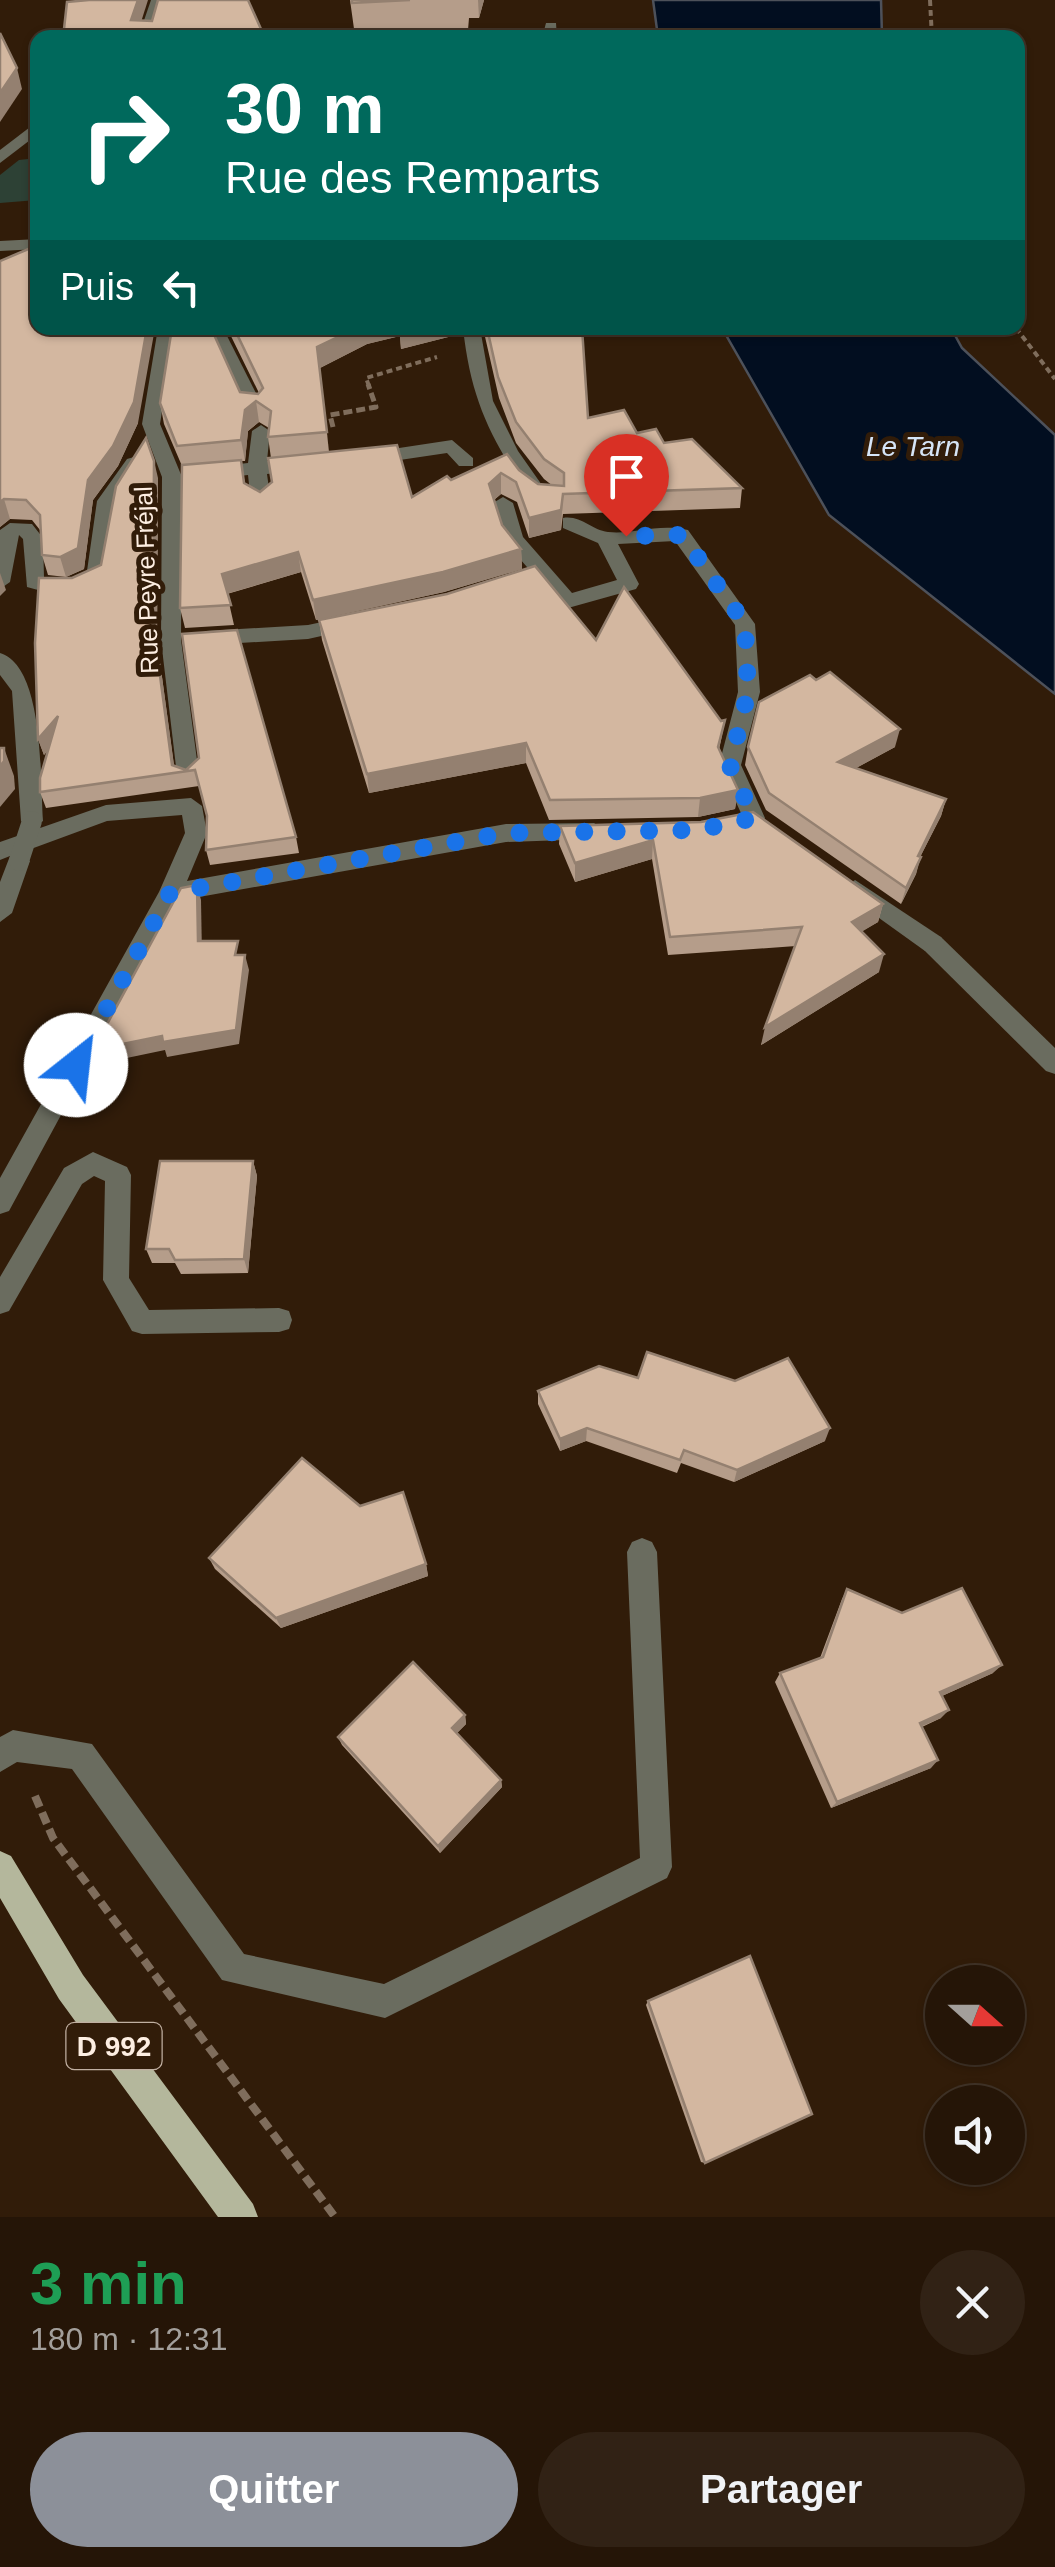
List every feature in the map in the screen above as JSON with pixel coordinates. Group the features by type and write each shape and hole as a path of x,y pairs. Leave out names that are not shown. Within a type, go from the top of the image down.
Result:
{"main road":[{"name":"D 992","path":"0,1867 71,1987 240,2217"}],"street":[{"path":"147,30 158,0"},
{"path":"0,158 30,133"},
{"path":"0,246 30,244"},
{"path":"0,582 10,528 24,529 33,538 34,582 53,588 82,587 97,574 107,501 130,470 151,424 165,335"},
{"path":"218,335 254,407"},
{"path":"471,335 484,401 509,452 537,493 554,500"},
{"name":"Rue Peyre Fréjal","path":"0,1203 170,893 196,833 171,640 172,477 151,424"},
{"path":"261,432 257,468 261,503"},
{"path":"172,477 338,462 452,446 466,462"},
{"path":"503,503 514,539 535,575 568,601 629,584 606,539"},
{"path":"570,523 606,539 646,533 682,535 745,624 748,692 730,766 753,823"},
{"path":"171,640 308,632 378,617"},
{"path":"0,660 22,690 32,821 10,856 0,914"},
{"path":"10,856 106,812 192,806"},
{"path":"170,893 506,833 621,831"},
{"path":"835,875 933,944 1055,1064"},
{"path":"0,1302 74,1176 93,1163 118,1175 116,1280 142,1322 279,1320"},
{"path":"6,1751 81,1755 234,1968 385,2001 656,1868 642,1552"}],"path":[{"path":"930,0 932,30"},
{"path":"1021,335 1055,379"},
{"path":"333,427 330,415 376,407 366,378 438,357"},
{"path":"6,1751 53,1838 336,2217"}],"green space":[{"path":"30,159 30,201 0,203 0,175 19,160"}],"water":[{"path":"653,0 881,0 882,30 657,30"},
{"name":"Le Tarn","path":"726,335 955,335 962,348 1055,435 1055,694 829,515"}],"building":[{"path":"138,0 131,20 152,21 158,0 248,0 261,30 64,30 67,2"},
{"path":"352,0 410,0 352,3"},
{"path":"0,33 17,68 0,93"},
{"path":"30,248 30,335 146,335 134,402 113,446 88,480 78,548 60,557 42,555 40,515 26,500 0,502 0,261"},
{"path":"171,335 214,335 240,392 258,394 263,388 237,335 342,335 317,347 327,432 268,437 271,411 256,401 245,410 241,440 177,446 160,403"},
{"path":"489,335 582,335 588,418 624,410 637,433 656,429 664,443 692,439 742,488 563,494 561,510 529,518 516,482 501,473 489,484 502,525 521,549 443,572 313,600 298,552 222,574 231,605 180,608 182,465 241,460 244,483 260,492 272,482 268,458 397,445 412,497 447,476 451,480 507,454 519,470 538,484 564,486 564,473 544,459 516,422 498,377"},
{"path":"146,438 154,461 153,624 172,765 186,770 199,758 182,634 237,630 296,837 206,850 207,816 195,770 40,792 40,778 58,716 38,739 35,643 39,578 72,578 101,565 116,486"},
{"path":"535,566 596,640 624,587 721,721 725,720 718,747 738,790 700,798 550,800 526,743 367,774 319,620 447,594"},
{"path":"830,672 900,729 838,762 946,799 906,888 769,793 748,747 759,702 810,675 816,680"},
{"path":"0,748 4,748 4,761 0,767"},
{"path":"753,812 883,904 852,922 884,954 765,1027 802,927 670,937 653,840 575,863 560,826 701,822"},
{"path":"197,885 198,941 238,941 235,955 245,955 236,1030 163,1042 162,1036 93,1050 181,888"},
{"path":"160,1161 253,1161 244,1259 175,1260 169,1249 146,1249"},
{"path":"647,1352 735,1381 788,1358 830,1428 737,1470 684,1450 680,1460 587,1428 560,1439 538,1391 599,1366 638,1378"},
{"path":"302,1458 360,1506 403,1492 426,1564 276,1618 209,1558"},
{"path":"962,1588 1002,1665 940,1692 949,1710 920,1723 938,1760 837,1802 780,1673 823,1657 847,1589 902,1613"},
{"path":"413,1662 465,1715 452,1728 501,1780 438,1846 338,1737"},
{"path":"750,1956 812,2114 705,2163 648,2001"}],"route":[{"path":"76,1065 170,893 506,833 698,830 754,818 730,766 748,692 745,624 682,535 626,536"}]}
